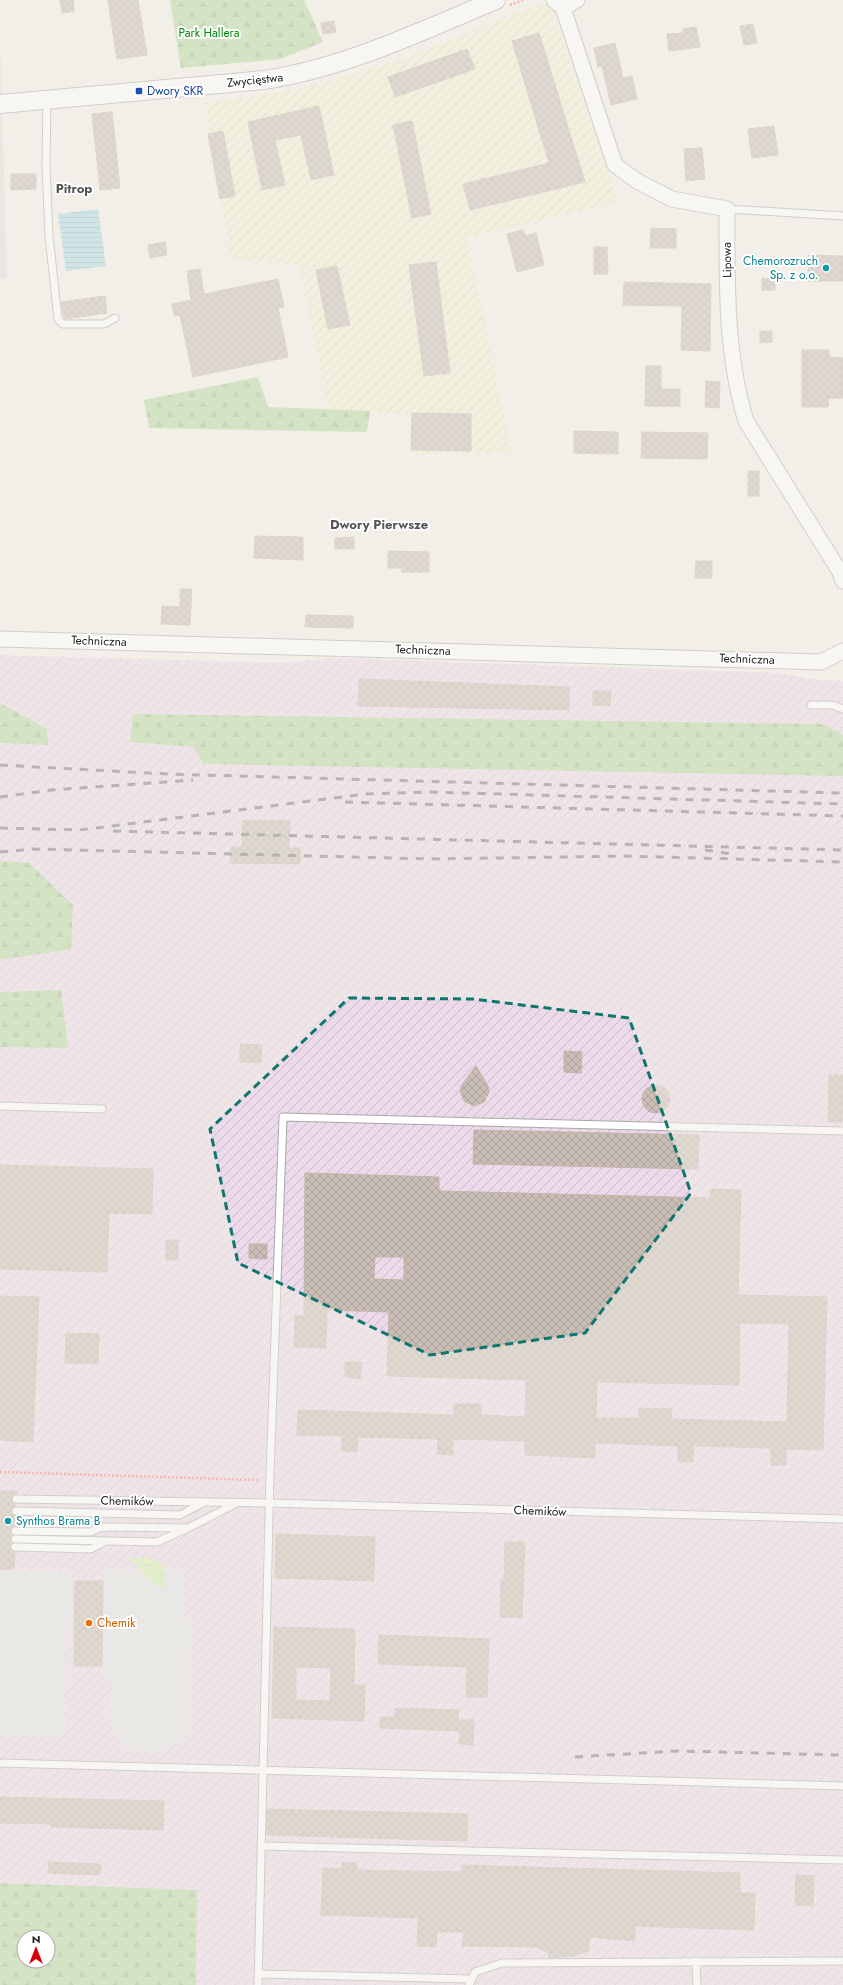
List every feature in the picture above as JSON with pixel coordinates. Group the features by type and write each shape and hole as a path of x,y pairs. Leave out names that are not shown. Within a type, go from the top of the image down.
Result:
{"street":[{"name":"Zwycięstwa","path":"0,104 264,80 291,76 388,44 496,0"},
{"path":"577,0 558,4 615,165 637,181 672,199 727,209"},
{"name":"Lipowa","path":"727,209 728,322 738,394 746,421 840,572 843,581"},
{"name":"Techniczna","path":"0,639 821,662 843,651"}],"lane":[{"path":"47,99 48,206 58,319 64,324 104,324 114,318"},
{"path":"727,209 843,216"},
{"path":"811,705 833,705 843,709"},
{"path":"0,1106 102,1108"},
{"path":"258,1985 270,1480 283,1117 843,1131"},
{"name":"Chemików","path":"16,1499 270,1503 843,1519"},
{"path":"16,1511 180,1515 205,1502"},
{"name":"Chemików","path":"15,1539 157,1542 236,1503"},
{"path":"15,1530 90,1532 102,1527 188,1528"},
{"path":"15,1547 91,1549 104,1542"},
{"path":"0,1763 843,1786"},
{"path":"261,1846 843,1860"},
{"path":"259,1974 470,1982 475,1972 502,1963 696,1961 734,1963 843,1961"},
{"path":"696,1961 697,1985"}],"path":[{"path":"0,1472 270,1480"}],"highlighted area":[{"path":"349,998 473,999 629,1018 691,1193 585,1333 430,1355 238,1263 210,1129"}],"shaded area":[{"path":"0,35 7,279 0,279"},
{"path":"0,655 280,663 336,658 780,673 820,680 843,681 843,1985 0,1985"},
{"path":"105,1569 138,1570 158,1590 166,1589 167,1571 183,1571 182,1606 191,1628 188,1741 178,1741 169,1748 158,1752 134,1752 123,1746 110,1726 110,1683 103,1677"},
{"path":"0,1570 70,1572 65,1738 0,1736"}],"green space":[{"name":"Park Hallera","path":"170,0 304,0 323,42 280,59 181,68"},
{"path":"549,0 618,202 467,238 512,453 413,454 414,415 328,410 299,265 231,260 205,103 297,89 397,61"},
{"path":"258,377 268,407 370,411 367,432 149,428 144,400"},
{"path":"0,703 47,729 48,745 0,743"},
{"path":"133,714 823,724 843,735 843,776 204,764 193,747 130,742"},
{"path":"0,861 29,863 73,905 71,949 0,960"},
{"path":"61,990 68,1048 0,1047 0,992"},
{"path":"129,1558 150,1559 162,1565 165,1570 164,1588 158,1587 154,1584"},
{"path":"0,1883 197,1890 196,1985 0,1985"}],"water":[{"path":"98,209 106,266 66,271 58,214"}],"building":[{"path":"60,0 73,0 74,11 62,13"},
{"path":"108,0 138,0 147,55 117,59"},
{"path":"334,21 336,32 323,34 321,23"},
{"path":"753,24 757,43 744,45 740,26"},
{"path":"696,27 700,47 669,51 667,34 683,33 683,29"},
{"path":"539,33 585,182 470,210 463,184 549,163 512,41"},
{"path":"615,43 623,78 632,76 637,99 611,105 602,66 598,67 594,48"},
{"path":"467,49 475,69 395,97 388,77"},
{"path":"319,106 334,175 311,180 301,135 275,140 285,185 262,190 248,122"},
{"path":"112,112 120,188 100,190 92,114"},
{"path":"412,121 431,214 412,218 393,125"},
{"path":"774,126 778,155 752,158 748,129"},
{"path":"223,131 235,196 220,199 208,134"},
{"path":"702,148 705,179 686,181 684,149"},
{"path":"11,174 36,174 36,189 11,190"},
{"path":"651,228 676,229 676,248 650,248"},
{"path":"523,230 525,236 536,233 544,265 517,272 507,234"},
{"path":"165,242 167,255 150,258 148,245"},
{"path":"594,247 607,247 608,274 594,274"},
{"name":"Chemorozruch Sp. z o.o.","path":"809,255 843,256 843,281 808,281"},
{"path":"436,262 450,373 424,376 409,265"},
{"path":"337,266 350,325 328,329 316,270"},
{"path":"200,269 204,294 278,279 284,307 278,308 288,357 193,377 180,315 174,316 172,304 191,300 187,271"},
{"path":"762,278 775,279 775,290 762,290"},
{"path":"624,282 711,284 710,351 681,350 682,306 623,305"},
{"path":"105,296 107,313 65,319 61,302"},
{"path":"760,331 772,331 772,342 760,343"},
{"path":"802,350 829,350 829,357 843,358 843,398 829,398 828,407 802,407"},
{"path":"646,366 661,366 661,389 680,389 680,406 645,406"},
{"path":"706,381 720,382 719,408 705,407"},
{"path":"412,413 471,414 471,451 411,450"},
{"path":"574,431 618,432 618,454 574,453"},
{"path":"642,432 708,433 707,459 641,458"},
{"path":"748,471 759,471 759,496 748,496"},
{"path":"255,536 303,537 303,560 254,558"},
{"path":"354,537 354,549 335,549 335,538"},
{"path":"388,551 429,552 429,572 402,572 402,568 388,568"},
{"path":"696,561 712,561 712,578 695,578"},
{"path":"180,589 192,589 190,625 161,624 162,606 180,607"},
{"path":"306,615 353,616 353,628 305,627"},
{"path":"359,679 569,687 569,710 358,706"},
{"path":"593,691 611,691 610,706 593,705"},
{"path":"243,820 290,821 289,848 300,848 300,864 230,863 231,847 242,847"},
{"path":"240,1044 262,1045 261,1063 240,1062"},
{"path":"564,1051 582,1052 581,1073 564,1072"},
{"path":"476,1066 488,1086 489,1092 484,1102 474,1106 464,1101 460,1090"},
{"path":"829,1075 843,1075 842,1122 828,1122"},
{"path":"656,1085 666,1089 670,1099 666,1109 656,1113 646,1109 642,1099 646,1089"},
{"path":"474,1130 699,1135 698,1169 473,1164"},
{"path":"0,1165 153,1169 152,1214 109,1213 107,1272 0,1269"},
{"path":"305,1173 439,1177 439,1191 710,1198 711,1189 741,1190 738,1295 827,1297 823,1450 786,1449 786,1465 771,1465 771,1448 694,1446 693,1462 678,1462 678,1446 595,1443 595,1458 525,1455 525,1441 453,1439 453,1455 437,1454 438,1439 358,1437 357,1452 342,1451 342,1436 297,1435 298,1410 454,1415 454,1404 481,1404 481,1415 525,1417 526,1380 387,1376 389,1312 327,1310 326,1348 294,1347 295,1316 304,1316","holes":["375,1257 404,1257 404,1280 374,1279","740,1323 789,1324 787,1422 671,1419 672,1409 639,1408 639,1418 596,1418 597,1382 739,1385"]},
{"path":"166,1240 178,1240 178,1260 166,1260"},
{"path":"249,1244 267,1244 267,1259 249,1258"},
{"path":"0,1296 39,1297 33,1442 0,1440"},
{"path":"66,1333 99,1334 98,1364 65,1363"},
{"path":"345,1362 362,1362 360,1379 345,1377"},
{"name":"Synthos Brama B","path":"0,1491 17,1491 17,1494 13,1495 11,1499 12,1502 16,1504 11,1510 12,1514 16,1516 16,1526 12,1527 10,1531 12,1535 10,1539 12,1543 10,1547 15,1552 14,1569 0,1569"},
{"path":"276,1534 375,1537 374,1581 275,1578"},
{"path":"505,1542 525,1542 522,1618 500,1617 501,1580 504,1580"},
{"name":"Chemik","path":"75,1581 103,1581 102,1666 74,1666"},
{"path":"274,1627 355,1629 354,1685 365,1685 364,1721 272,1718","holes":["296,1667 331,1668 330,1701 296,1700"]},
{"path":"379,1635 489,1639 487,1697 466,1697 467,1667 378,1664"},
{"path":"395,1708 459,1710 458,1720 474,1720 473,1745 459,1744 460,1731 380,1728 380,1717 394,1717"},
{"path":"0,1797 164,1801 163,1830 51,1827 51,1824 0,1823"},
{"path":"267,1809 468,1814 467,1841 267,1835"},
{"path":"49,1862 101,1864 100,1875 48,1873"},
{"path":"342,1862 357,1863 357,1870 462,1872 462,1865 740,1873 740,1893 755,1893 754,1930 635,1926 635,1941 590,1937 588,1951 572,1956 552,1958 549,1958 548,1952 536,1947 462,1946 464,1932 437,1932 436,1947 417,1946 418,1918 321,1915 323,1868 342,1869"},
{"path":"796,1875 814,1876 813,1906 795,1905"}],"railway":[{"path":"0,765 167,774 843,793"},
{"path":"0,797 52,790 193,780"},
{"path":"0,828 79,830 366,794 430,792 843,804"},
{"path":"345,802 843,816"},
{"path":"113,831 843,850"},
{"path":"0,852 34,849 431,859 625,856 843,862"},
{"path":"705,850 733,854"},
{"path":"575,1757 677,1751 843,1755"}],"place":[{"name":"Dwory SKR","path":"139,91"},
{"name":"Chemorozruch Sp. z o.o.","path":"826,268"},
{"name":"Synthos Brama B","path":"8,1521"},
{"name":"Chemik","path":"89,1623"}],"district":[{"name":"Pitrop","path":"74,188"},
{"name":"Dwory Pierwsze","path":"379,524"}]}
